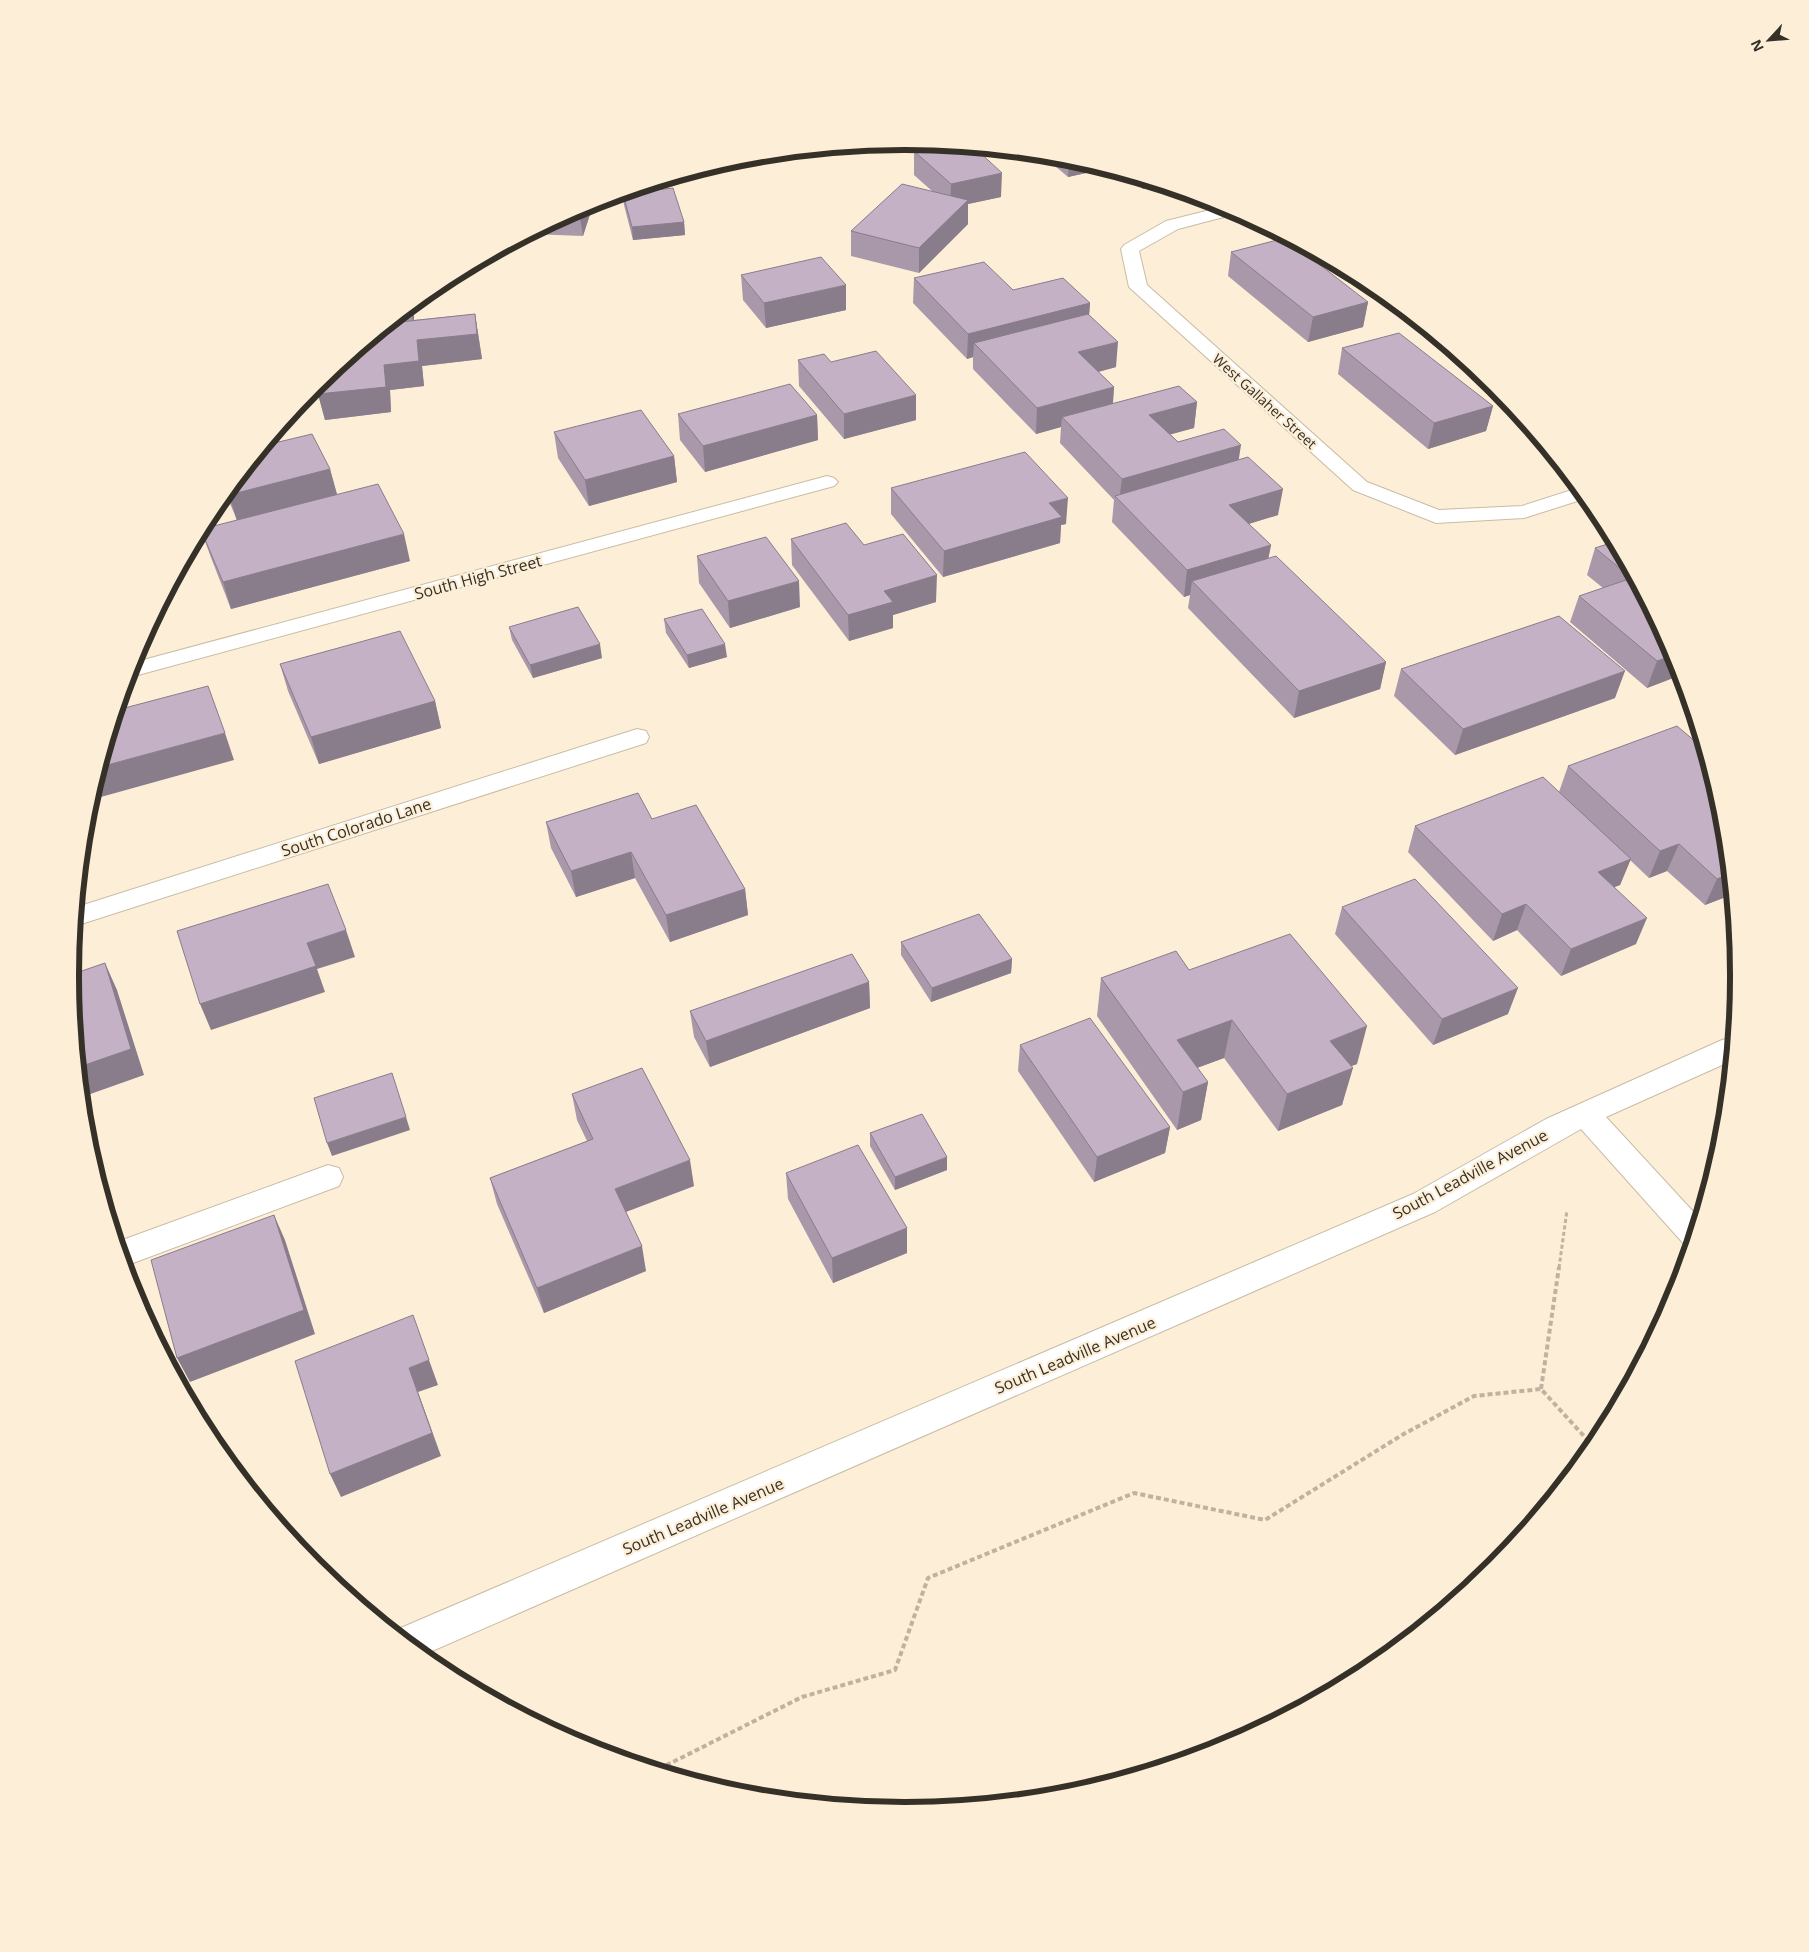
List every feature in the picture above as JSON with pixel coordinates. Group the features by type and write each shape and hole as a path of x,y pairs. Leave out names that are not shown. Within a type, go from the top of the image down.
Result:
{"street":[{"name":"West Gallaher Street","path":"1221,213 1172,225 1130,249 1138,287 1360,486 1436,517 1524,512 1576,495"},
{"name":"South High Street","path":"139,668 827,482"},
{"name":"South Colorado Lane","path":"82,915 637,737"},
{"name":"South Leadville Avenue","path":"415,1640 1424,1203 1584,1113 1726,1051"},
{"path":"1584,1113 1690,1229"},
{"path":"127,1252 328,1177"}],"path":[{"path":"1541,1389 1567,1210"},
{"path":"1541,1389 1587,1440"},
{"path":"665,1766 802,1697 896,1670 928,1578 1134,1493 1265,1520 1394,1440 1474,1396 1541,1389"}],"building":[{"path":"914,151 982,154 1002,173 951,184"},
{"path":"902,184 968,200 919,248 851,231"},
{"path":"673,188 684,222 632,227 624,199 649,191"},
{"path":"1278,240 1309,257 1368,302 1313,317 1231,252"},
{"path":"821,257 846,285 764,303 741,275"},
{"path":"984,262 1013,290 1063,278 1090,303 968,334 914,278"},
{"path":"475,314 477,334 417,340 419,361 384,365 386,387 319,394 360,355 401,322"},
{"path":"1088,314 1118,342 1078,352 1114,387 1037,408 974,343"},
{"path":"1399,333 1493,406 1434,423 1342,348"},
{"path":"876,351 916,395 844,414 798,360 824,354 831,362"},
{"path":"790,384 817,415 703,446 678,414"},
{"path":"1179,386 1197,402 1149,415 1178,442 1224,429 1241,445 1122,479 1062,417"},
{"path":"641,410 674,456 585,480 554,432"},
{"path":"312,434 330,469 234,494 249,473 275,443"},
{"path":"1025,452 1068,498 1049,503 1062,517 944,551 891,488"},
{"path":"1248,457 1283,489 1229,505 1271,545 1187,570 1115,496"},
{"path":"378,484 404,534 223,582 205,538 212,526"},
{"path":"846,523 864,545 903,534 937,575 884,591 893,602 848,615 791,539"},
{"path":"766,537 799,581 728,601 697,556"},
{"path":"1608,544 1625,572 1595,548"},
{"path":"1276,556 1386,662 1299,691 1192,581"},
{"path":"1628,579 1666,658 1657,661 1579,596"},
{"path":"578,607 600,644 530,665 509,627"},
{"path":"702,609 725,644 687,655 664,619"},
{"path":"1559,616 1625,671 1463,729 1401,669"},
{"path":"400,631 435,701 311,737 280,664"},
{"path":"208,686 225,733 106,765 124,708"},
{"path":"1677,726 1696,742 1702,762 1714,815 1724,876 1717,879 1679,844 1660,851 1568,766"},
{"path":"1543,777 1631,859 1598,872 1647,918 1571,949 1526,904 1502,914 1415,826"},
{"path":"638,793 652,819 696,805 745,889 666,915 631,852 571,871 546,822"},
{"path":"1415,879 1518,988 1442,1019 1342,907"},
{"path":"328,884 346,930 307,943 316,966 200,1004 177,931"},
{"path":"979,914 1012,959 932,988 901,942"},
{"path":"1290,934 1367,1026 1330,1041 1353,1068 1287,1094 1232,1020 1177,1040 1208,1082 1183,1092 1101,978 1176,951 1189,970"},
{"path":"852,954 869,982 706,1041 690,1011"},
{"path":"105,963 131,1049 84,1065 81,1030 79,972"},
{"path":"1090,1018 1170,1127 1097,1157 1020,1045"},
{"path":"642,1068 690,1160 615,1189 642,1246 537,1288 490,1178 593,1139 572,1094"},
{"path":"392,1073 406,1117 327,1143 314,1098"},
{"path":"922,1114 947,1157 895,1177 870,1133"},
{"path":"858,1145 907,1228 832,1258 786,1173"},
{"path":"274,1215 304,1310 177,1358 151,1260"},
{"path":"413,1315 429,1360 409,1368 432,1433 330,1474 295,1361"}]}
